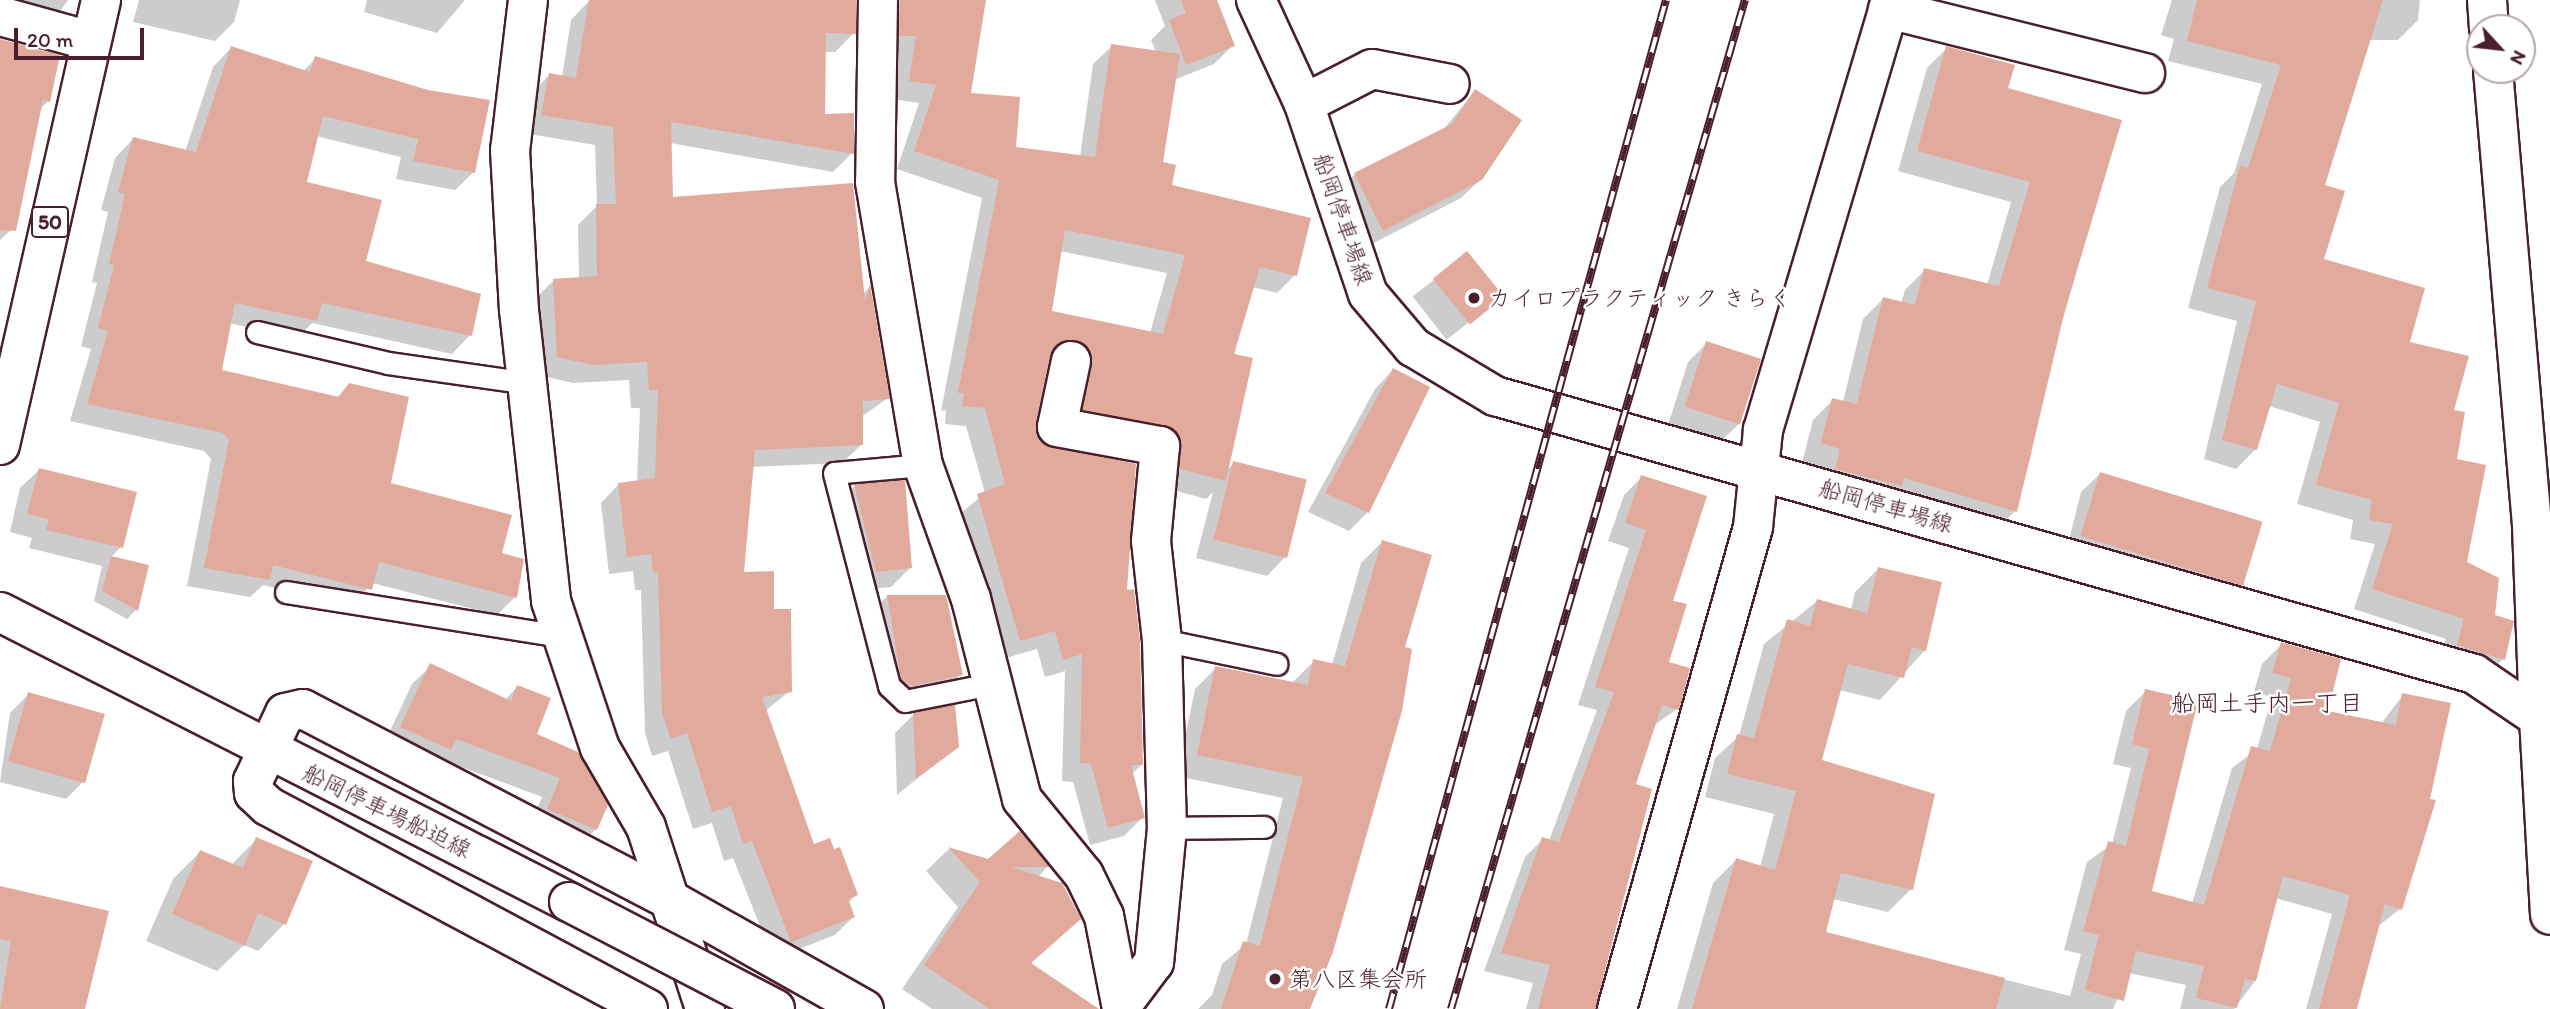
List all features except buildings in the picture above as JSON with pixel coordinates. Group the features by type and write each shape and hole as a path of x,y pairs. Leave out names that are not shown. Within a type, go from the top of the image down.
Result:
{"street":[{"name":"50","path":"0,445 101,0"},
{"path":"528,0 510,150 528,383 561,635 600,748 646,827 674,902 705,1009"},
{"path":"878,0 875,182 923,465 971,599 1022,799 1084,875 1099,906 1123,1005"},
{"name":"船岡停車場線","path":"1256,0 1304,104 1368,294 1413,347 1494,396 2474,674 2539,718"},
{"path":"1616,1009 1753,527 1763,430 1890,4 2145,73"},
{"path":"0,16 91,41"},
{"path":"1304,104 1372,69 1450,84"},
{"path":"2494,84 2532,526 2550,915"},
{"path":"1071,361 1057,427 1160,446 1151,541 1163,640 1167,828 1154,962 1123,1005"},
{"name":"船岡停車場船迫線","path":"0,612 263,750 569,902 775,1009"},
{"path":"648,1009 268,806 254,793 253,781 263,750 285,713 303,709 674,902 864,1009"}],"lane":[{"path":"257,332 388,363 528,383"},
{"path":"923,465 835,473 889,686 905,701 991,684"},
{"path":"286,592 561,635"},
{"path":"1163,640 1277,664"},
{"path":"1167,828 1264,827"}],"railway":[{"path":"1389,1009 1666,0"},
{"path":"1451,1009 1745,0"}],"place":[{"name":"カイロプラクティック きらく","path":"1474,298"},
{"name":"第八区集会所","path":"1275,979"}],"district":[{"name":"船岡土手内一丁目","path":"2267,703"}]}
